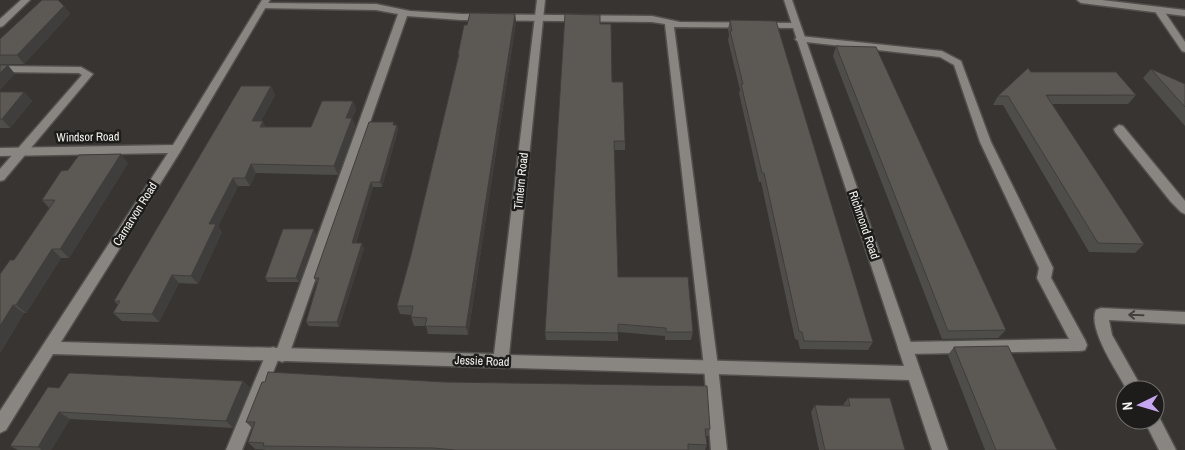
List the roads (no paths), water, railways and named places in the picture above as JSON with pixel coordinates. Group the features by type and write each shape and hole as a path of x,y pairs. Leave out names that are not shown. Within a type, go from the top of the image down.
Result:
{"street":[{"path":"0,24 26,0"},
{"name":"Tintern Road","path":"501,361 541,0"},
{"name":"Richmond Road","path":"788,0 940,450"},
{"path":"1081,0 1185,13"},
{"path":"264,3 376,7 403,13 461,17 652,19 680,25 796,25"},
{"name":"Carnarvon Road","path":"1,421 51,348 176,149 264,3"},
{"path":"1160,10 1185,49"},
{"path":"234,450 277,355 403,13"},
{"path":"669,22 711,367 719,450"},
{"path":"800,39 942,54 958,63 969,104 998,171 1046,268 1044,278 1080,346 905,348"},
{"path":"0,69 81,70 88,74 0,177"},
{"path":"1119,129 1175,200 1185,208"},
{"name":"Windsor Road","path":"0,152 176,149"},
{"path":"1129,380 1105,336 1101,314 1185,318"},
{"name":"Jessie Road","path":"51,348 914,373"},
{"path":"1157,430 1168,450"}]}
